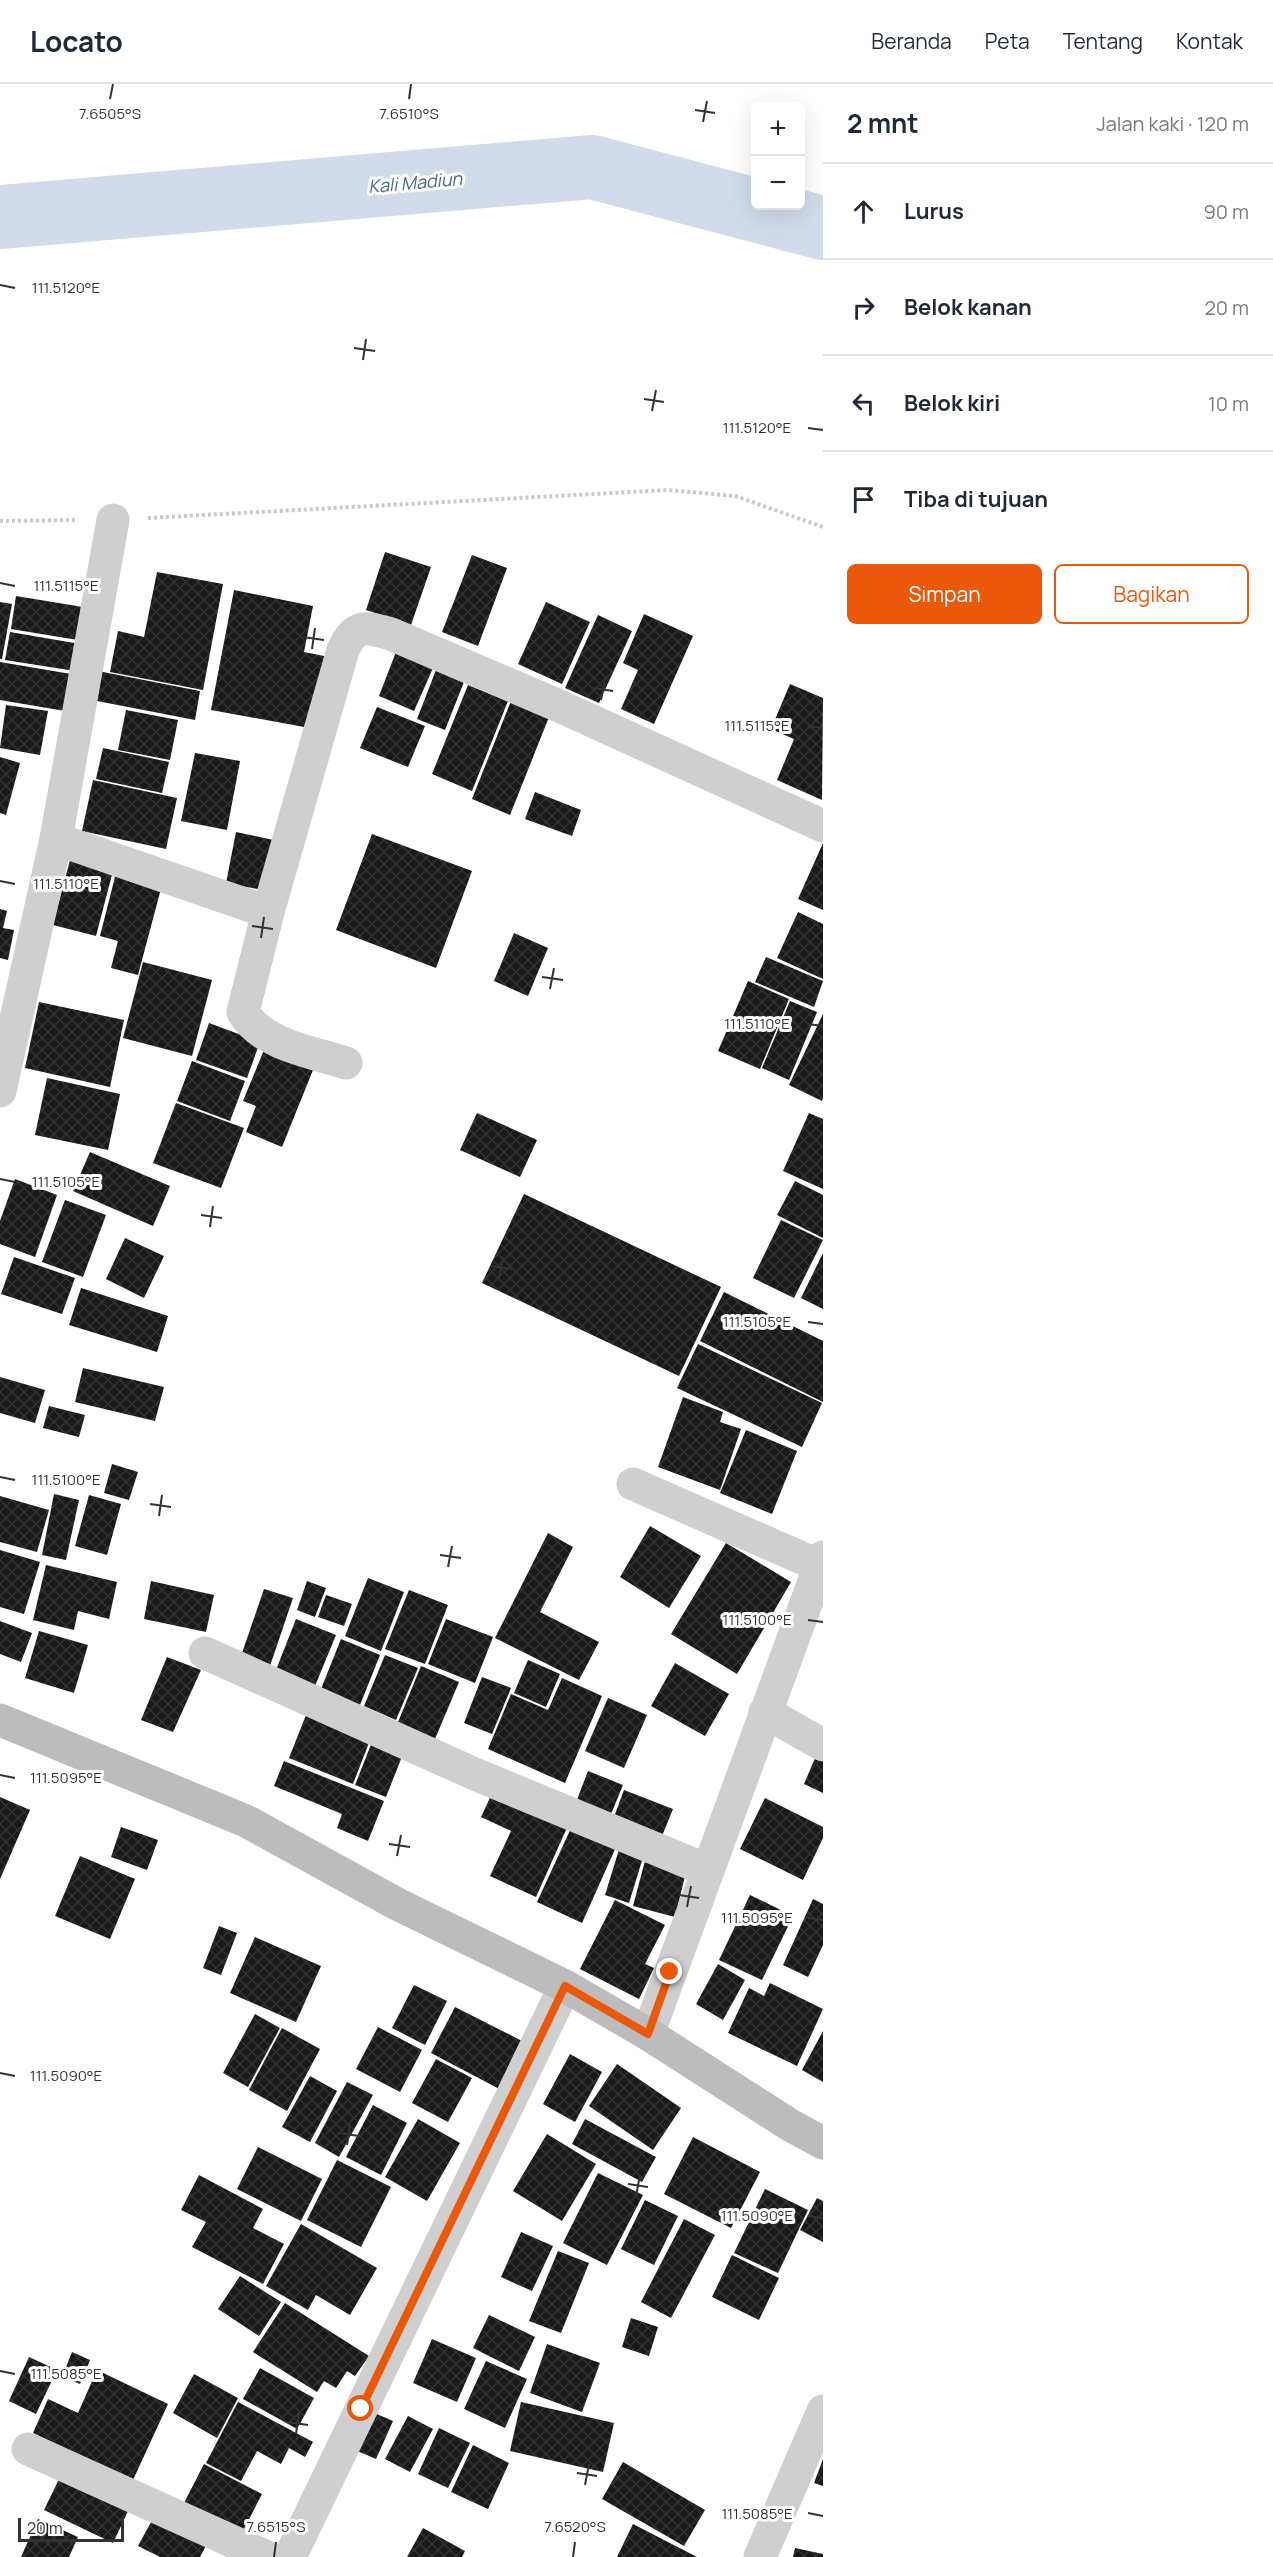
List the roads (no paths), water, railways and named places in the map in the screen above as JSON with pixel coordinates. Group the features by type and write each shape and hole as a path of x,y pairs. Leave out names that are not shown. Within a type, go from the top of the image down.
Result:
{"main road":[{"path":"0,1720 246,1821 397,1904 565,1986 648,2034 790,2125 823,2143"}],"street":[{"path":"0,1091 56,838 113,520"},
{"path":"346,1063 277,1041 248,1021 243,1012 244,1000 268,912 343,650 357,630 367,628 391,634 557,705 823,826"},
{"path":"56,838 268,912"},
{"path":"633,1484 821,1561 648,2034"},
{"path":"205,1653 477,1775 707,1870"},
{"path":"765,1712 823,1745"},
{"path":"290,2557 565,1986"},
{"path":"760,2557 823,2411"},
{"path":"28,2449 267,2557"}],"waterway":[{"name":"Kali Madiun","path":"0,217 592,167 823,228"}]}
